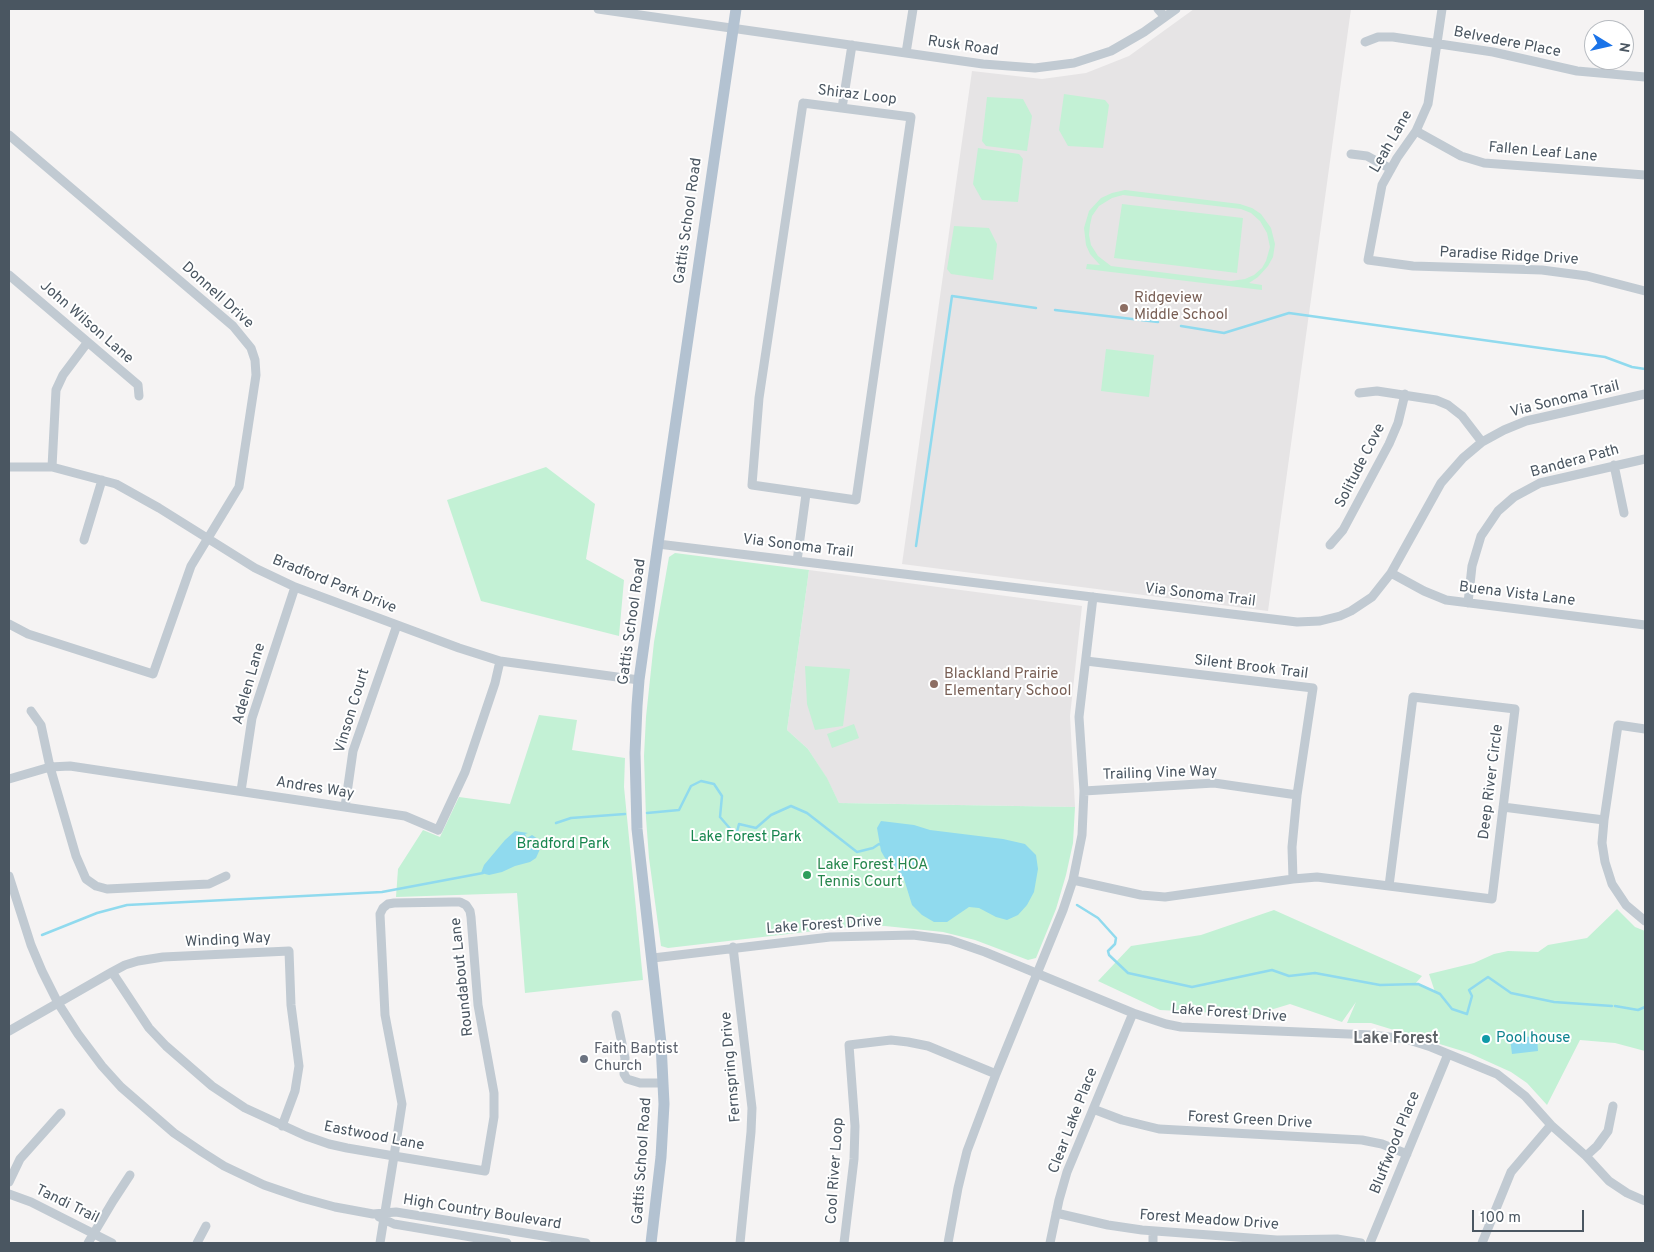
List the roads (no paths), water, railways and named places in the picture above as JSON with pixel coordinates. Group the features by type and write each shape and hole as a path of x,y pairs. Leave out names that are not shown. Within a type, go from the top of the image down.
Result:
{"main road":[{"name":"Gattis School Road","path":"651,1243 661,1153 664,1104 661,1044 653,958 637,829 635,753 639,680 736,9"}],"street":[{"name":"Rusk Road","path":"598,9 1022,68 1061,66 1093,58 1128,42 1176,9"},
{"path":"906,53 913,9"},
{"path":"1158,9 1165,16"},
{"name":"Leah Lane","path":"1368,260 1382,185 1416,131 1428,104 1442,9"},
{"name":"Belvedere Place","path":"1365,42 1378,37 1384,37 1493,52 1577,71 1645,77"},
{"path":"842,108 852,45"},
{"name":"Shiraz Loop","path":"803,103 911,117 856,500 806,494 752,486 757,420 803,103"},
{"name":"Fallen Leaf Lane","path":"1416,131 1461,156 1484,163 1645,175"},
{"name":"Donnell Drive","path":"9,135 233,326 244,337 251,348 255,360 256,375 241,480 236,493 191,566 154,674 28,634 9,624"},
{"path":"1351,154 1367,156 1391,169"},
{"name":"Paradise Ridge Drive","path":"1368,260 1413,266 1542,270 1586,276 1645,291"},
{"name":"John Wilson Lane","path":"9,275 138,385 139,396"},
{"path":"52,467 56,390 63,374 87,343"},
{"path":"1359,393 1373,391 1405,394 1436,400 1454,408 1482,442"},
{"name":"Solitude Cove","path":"1330,545 1343,530 1389,444 1398,423 1405,394"},
{"name":"Via Sonoma Trail","path":"658,544 1309,622 1335,618 1359,607 1372,597 1391,574 1441,483 1457,463 1482,442 1526,421 1645,394"},
{"name":"Bandera Path","path":"1468,603 1472,566 1477,546 1488,524 1503,506 1540,483 1645,459"},
{"name":"Bradford Park Drive","path":"9,466 52,467 102,480 133,492 255,568 295,587 500,661 639,680"},
{"path":"1614,466 1624,512"},
{"path":"84,540 102,480"},
{"path":"798,561 806,494"},
{"name":"Buena Vista Lane","path":"1391,574 1436,597 1468,603 1645,625"},
{"name":"Adelen Lane","path":"241,791 252,718 295,587"},
{"path":"948,1243 967,1151 996,1074 1064,910 1073,880 1082,835 1084,791 1079,717 1093,597"},
{"name":"Vinson Court","path":"345,807 353,751 397,625"},
{"name":"Andres Way","path":"9,779 50,767 70,766 405,816 438,830 465,772 495,683 500,661"},
{"name":"Silent Brook Trail","path":"1086,661 1313,688 1297,795 1292,847 1293,879"},
{"name":"Deep River Circle","path":"1073,880 1141,895 1165,897 1317,877 1492,899 1515,709 1413,697 1389,886"},
{"path":"31,711 41,725 50,767 81,870 86,879 96,886 106,889 209,884 226,876"},
{"path":"1645,729 1618,726 1602,843 1608,874 1612,884 1626,905 1645,921"},
{"name":"Trailing Vine Way","path":"1084,791 1214,783 1297,795"},
{"path":"1503,807 1604,820"},
{"name":"High Country Boulevard","path":"9,876 13,906 58,1003 102,1066 121,1087 174,1133 224,1166 264,1185 302,1198 335,1207 384,1216 394,1224 507,1243"},
{"name":"Roundabout Lane","path":"380,1243 402,1104 385,1015 380,914 388,904 460,902 466,905 470,911 478,1005 494,1093 494,1117 486,1170"},
{"name":"Lake Forest Drive","path":"653,958 830,937 913,935 950,940 985,952 1158,1022 1181,1026 1393,1037 1417,1042 1497,1074 1525,1096 1551,1125 1615,1185 1645,1201"},
{"name":"Fernspring Drive","path":"733,947 752,1108 751,1141 740,1243"},
{"name":"Winding Way","path":"9,1031 125,965 157,958 289,951 291,1004 298,1054 298,1073 295,1092 282,1126"},
{"name":"Eastwood Lane","path":"112,972 148,1028 180,1060 222,1094 245,1108 282,1126 329,1144 486,1170"},
{"name":"Clear Lake Place","path":"1050,1243 1067,1172 1133,1013"},
{"path":"616,1014 625,1058 624,1074 626,1079 640,1083 663,1083"},
{"name":"Cool River Loop","path":"844,1243 854,1158 855,1126 849,1045 891,1040 908,1042 928,1046 996,1074"},
{"name":"Bluffwood Place","path":"1370,1243 1448,1054"},
{"path":"1586,1156 1597,1146 1608,1130 1612,1106"},
{"name":"Forest Green Drive","path":"1093,1109 1122,1120 1159,1129 1362,1140 1382,1144 1407,1154"},
{"path":"9,1182 20,1159 61,1113"},
{"path":"1482,1243 1511,1172 1551,1125"},
{"path":"88,1243 95,1234 112,1201 130,1175"},
{"name":"Tandi Trail","path":"9,1194 31,1202 112,1243"},
{"name":"High Country Boulevard","path":"384,1216 396,1212 481,1225 536,1239 586,1243"},
{"name":"Forest Meadow Drive","path":"1056,1213 1108,1225 1153,1231 1256,1240 1337,1239 1361,1243"},
{"path":"478,1238 481,1225"},
{"path":"197,1243 206,1226"},
{"path":"1153,1231 1153,1243"}],"water":[{"path":"881,821 1025,844 1036,855 1038,869 1034,892 1027,905 1018,915 1007,920 996,917 979,908 969,907 947,922 934,922 922,915 912,905 904,879 881,851 877,828"},
{"path":"515,831 528,833 525,834 527,838 532,835 538,839 540,849 536,858 502,872 489,875 481,873 484,865"},
{"path":"1537,1036 1538,1051 1512,1054 1510,1038"}],"waterway":[{"path":"916,546 952,296 1036,308"},
{"path":"1055,310 1158,322"},
{"path":"1181,326 1224,333 1289,313 1605,357 1632,367 1645,369"},
{"path":"647,813 679,810 691,786 701,781 714,784 722,796 720,817 733,832 737,832 739,824 756,828 771,815 791,806 807,813 857,852 873,848 879,844 881,845"},
{"path":"556,823 571,818 625,814"},
{"path":"42,935 97,913 127,905 382,892 483,873"},
{"path":"1077,905 1098,918 1116,938 1115,944 1108,951 1109,955 1128,973 1192,987 1272,970 1289,976 1315,973 1380,985 1418,984 1440,994 1452,1009 1467,1014 1472,996 1469,990 1488,977 1511,993 1554,1002 1612,1006"},
{"path":"1615,1006 1638,1010 1645,1007"}],"place":[{"name":"Ridgeview Middle School","path":"1124,308"},
{"name":"Blackland Prairie Elementary School","path":"934,684"},
{"name":"Lake Forest HOA Tennis Court","path":"807,875"},
{"name":"Pool house","path":"1486,1039"},
{"name":"Faith Baptist Church","path":"584,1059"}],"district":[{"name":"Lake Forest","path":"1396,1040"}],"park label":[{"name":"Lake Forest Park","path":"746,838"},
{"name":"Bradford Park","path":"563,845"}]}
